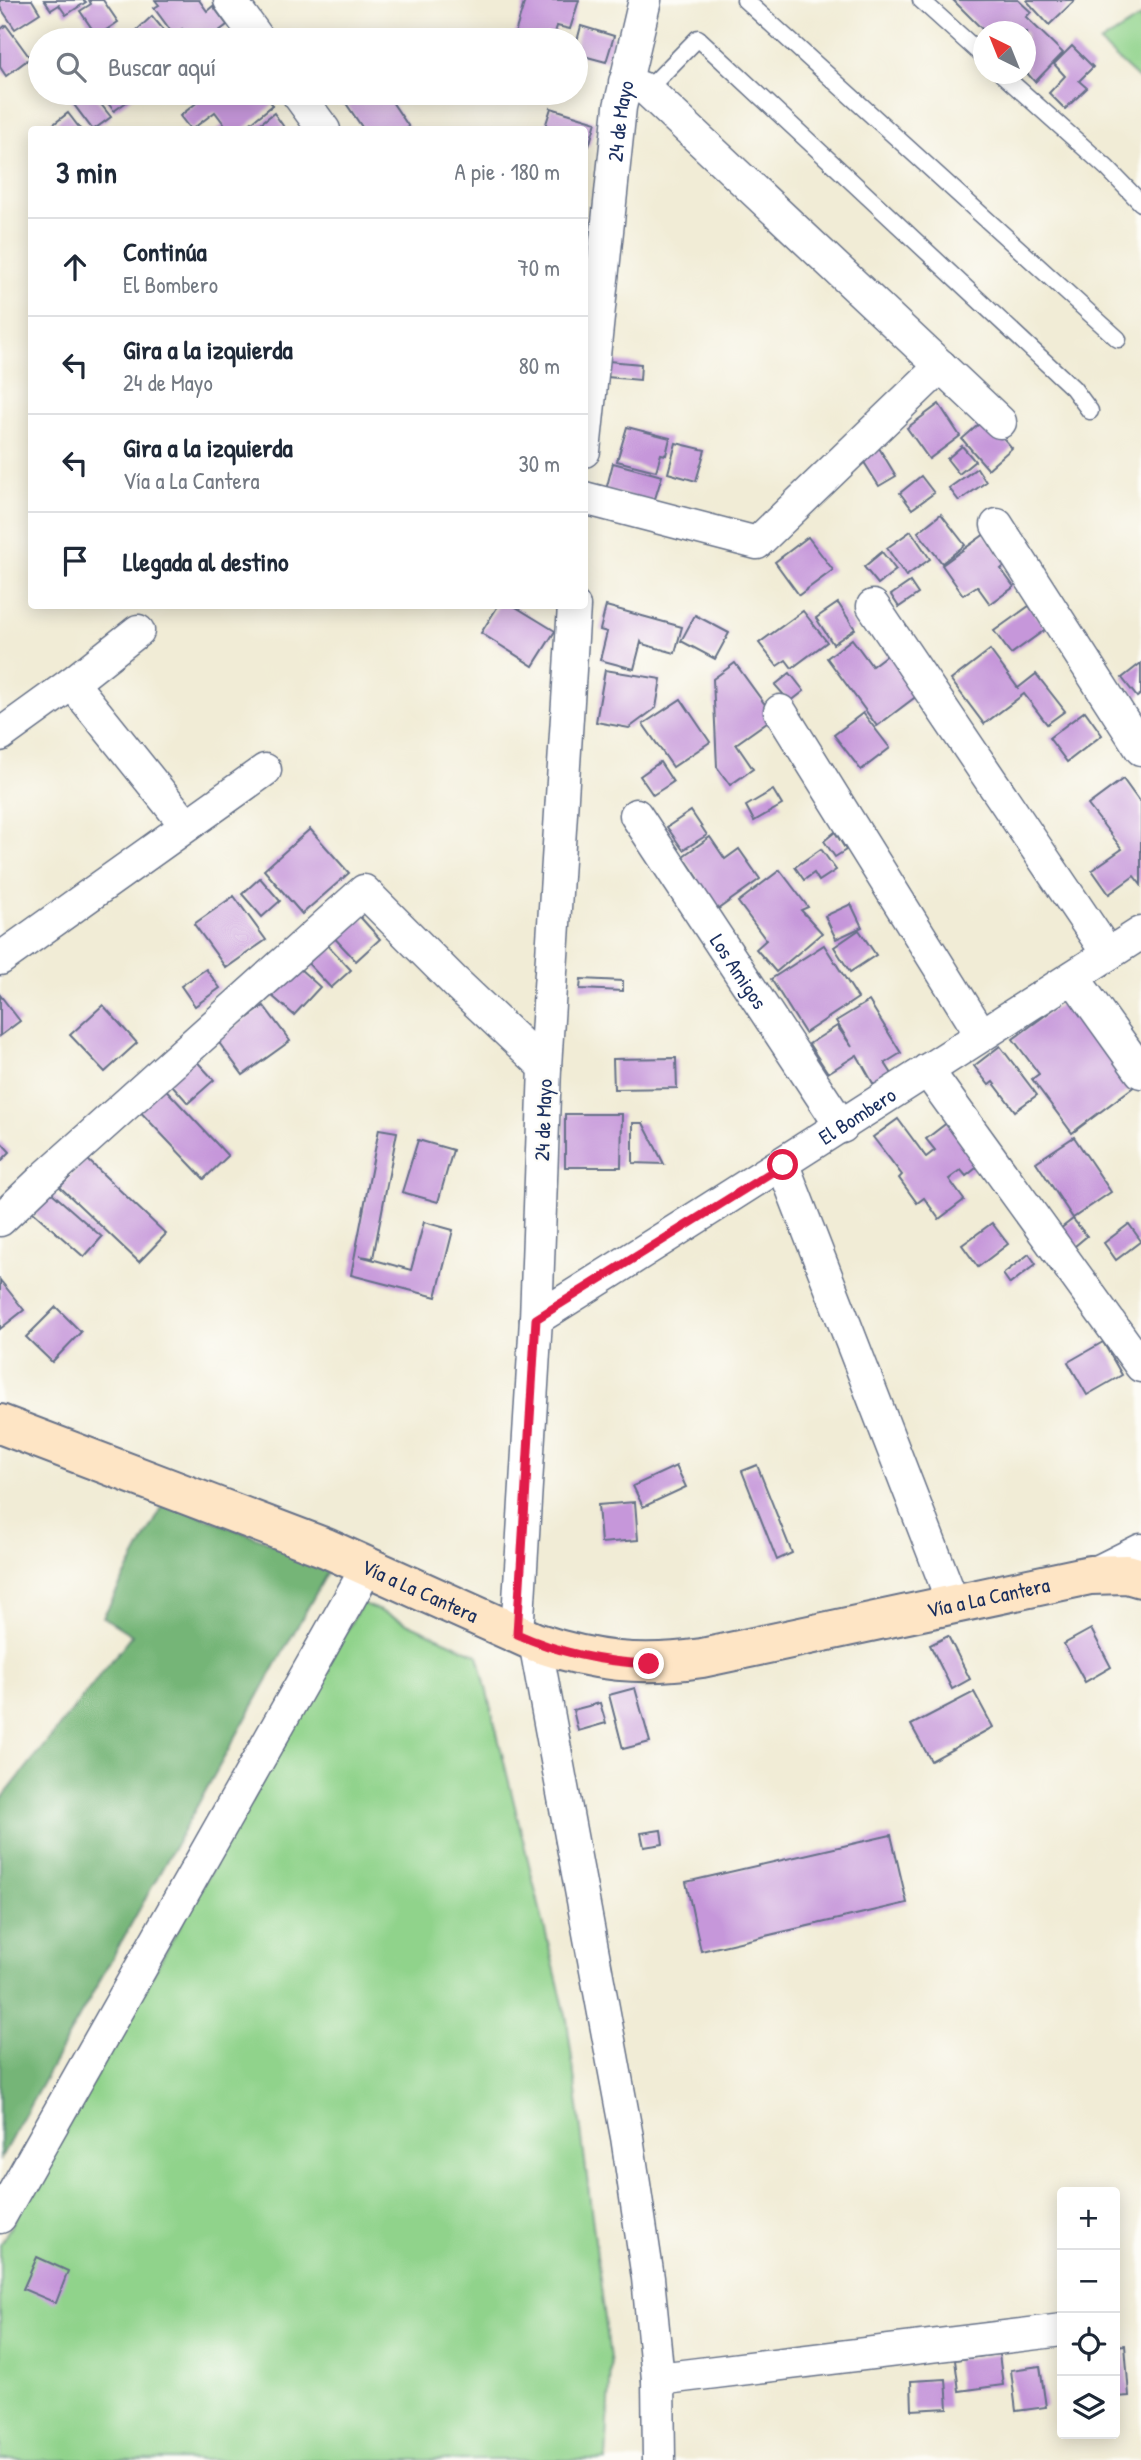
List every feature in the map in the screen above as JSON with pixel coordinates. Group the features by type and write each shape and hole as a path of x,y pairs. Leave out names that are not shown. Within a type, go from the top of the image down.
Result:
{"main road":[{"name":"Vía a La Cantera","path":"0,1424 326,1548 526,1638 595,1659 621,1663 676,1662 702,1658 1090,1575 1127,1574 1141,1578"}],"street":[{"path":"230,0 250,28"},
{"name":"24 de Mayo","path":"588,414 620,107 636,86 645,0"},
{"path":"636,86 1000,422"},
{"path":"306,105 321,126"},
{"path":"588,499 757,544 941,366"},
{"path":"997,525 1141,749"},
{"path":"873,606 1108,954"},
{"name":"24 de Mayo","path":"574,609 545,1067 526,1638 627,2137 648,2278 658,2379 659,2460"},
{"path":"0,735 72,684 138,631"},
{"path":"72,684 186,824"},
{"path":"780,711 981,1034"},
{"path":"0,959 265,770"},
{"name":"Los Amigos","path":"636,815 842,1127"},
{"path":"0,1220 364,891 545,1067"},
{"name":"El Bombero","path":"536,1319 783,1165 981,1034 1141,933"},
{"path":"1073,977 1141,1072"},
{"path":"927,1070 1141,1366"},
{"path":"783,1165 953,1603"},
{"path":"1090,1575 1141,1550"},
{"path":"0,2217 368,1566"},
{"path":"658,2379 1057,2331"}],"lane":[{"path":"745,0 1118,339"},
{"path":"921,0 973,47"},
{"path":"636,86 698,38 1073,388 1090,411"},
{"path":"1013,84 1107,168 1141,203"}],"green space":[{"path":"1141,17 1141,81 1100,43"},
{"path":"165,1502 331,1566 0,2159 0,1801 132,1635 103,1617"},
{"path":"362,1603 478,1655 567,2020 611,2366 606,2460 0,2460 0,2245"}],"building":[{"path":"0,0 32,0 40,13 15,29 0,7"},
{"path":"44,0 86,2 66,15 59,5 51,10"},
{"path":"89,0 103,0 118,22 109,28 92,28 80,11 91,4"},
{"path":"155,0 199,0 207,11 213,6 227,25 223,28 169,28 154,8 159,5"},
{"path":"525,0 579,0 570,28 517,28"},
{"path":"953,0 1018,0 1031,12 1026,17 1030,21 974,21"},
{"path":"1028,0 1075,0 1049,25"},
{"path":"152,16 162,28 139,28"},
{"path":"6,25 28,55 28,60 6,76 0,67 0,30"},
{"path":"1036,27 1063,53 1036,81"},
{"path":"588,28 614,36 606,62 588,57"},
{"path":"1072,46 1093,67 1079,81 1087,88 1065,109 1049,93 1065,76 1054,64"},
{"path":"74,105 102,105 111,117 99,126 90,126"},
{"path":"109,105 122,105 114,111"},
{"path":"194,105 273,105 247,126 221,126 224,124 215,112 196,126 188,126 180,116"},
{"path":"347,105 394,105 408,126 361,126"},
{"path":"551,108 596,122 589,146 588,126 545,126"},
{"path":"68,113 78,126 51,126"},
{"path":"274,113 283,126 257,126"},
{"path":"608,361 641,364 640,380 607,377"},
{"path":"939,404 960,436 929,459 907,428"},
{"path":"986,418 1012,448 988,469 962,439"},
{"path":"627,427 670,438 666,455 661,454 656,471 617,461"},
{"path":"676,443 705,450 696,481 668,473"},
{"path":"962,446 975,461 959,474 947,459"},
{"path":"879,448 896,476 879,486 862,459"},
{"path":"613,463 662,476 654,502 606,490"},
{"path":"977,468 986,482 959,501 949,488"},
{"path":"921,476 934,493 912,509 900,493"},
{"path":"941,514 965,545 942,563 918,532"},
{"path":"911,531 930,559 906,576 887,548"},
{"path":"985,534 1007,564 1001,569 1014,587 990,604 977,586 963,595 942,565"},
{"path":"808,537 833,570 799,595 775,562"},
{"path":"882,552 896,570 878,584 864,567"},
{"path":"910,582 918,594 899,607 891,595"},
{"path":"838,603 855,629 833,644 816,618"},
{"path":"606,606 682,627 675,653 641,642 634,669 600,660 607,632 600,630"},
{"path":"1029,606 1046,629 1011,654 994,631"},
{"path":"496,609 519,609 555,631 533,666 481,633"},
{"path":"803,611 827,642 792,668 786,660 777,666 759,643"},
{"path":"695,615 729,633 715,659 681,641"},
{"path":"852,639 872,666 892,651 922,692 877,726 827,658"},
{"path":"990,650 1018,688 1036,674 1065,711 1047,724 1024,694 984,724 951,680"},
{"path":"735,663 774,717 736,744 753,769 730,785 717,767 713,679"},
{"path":"1141,663 1141,694 1137,697 1122,678"},
{"path":"605,670 661,679 656,708 629,728 596,722"},
{"path":"790,673 804,691 790,702 775,685"},
{"path":"681,699 710,742 673,767 643,724"},
{"path":"1085,711 1102,735 1067,762 1049,738"},
{"path":"863,713 890,748 861,770 834,735"},
{"path":"660,762 673,782 653,795 640,776"},
{"path":"1123,779 1141,804 1141,885 1134,876 1109,894 1092,870 1122,849 1088,805"},
{"path":"773,790 782,805 754,821 746,806"},
{"path":"691,811 707,835 683,850 667,827"},
{"path":"310,829 349,873 302,914 264,870"},
{"path":"835,832 846,850 835,857 824,841"},
{"path":"710,837 725,859 739,849 760,879 714,912 693,881 698,878 683,856"},
{"path":"821,849 836,870 819,881 814,873 804,880 795,867"},
{"path":"780,870 808,907 801,910 822,933 776,972 756,949 766,940 738,902"},
{"path":"260,878 280,901 262,917 242,894"},
{"path":"234,896 266,940 226,968 194,924"},
{"path":"851,904 862,927 836,939 825,916"},
{"path":"353,909 380,939 356,961 328,931"},
{"path":"859,930 876,955 850,972 834,947"},
{"path":"324,941 351,970 331,988 304,959"},
{"path":"824,945 858,998 805,1033 771,979"},
{"path":"290,960 320,987 294,1015 264,989"},
{"path":"206,969 220,988 195,1006 181,986"},
{"path":"581,979 623,981 623,991 580,989"},
{"path":"0,995 20,1021 0,1036"},
{"path":"1070,997 1136,1085 1072,1133 1032,1079 1039,1074 1013,1039"},
{"path":"869,1001 901,1053 885,1063 892,1074 874,1085 857,1055 828,1073 809,1044 837,1026 852,1047 836,1021"},
{"path":"103,1005 137,1043 105,1072 70,1035"},
{"path":"264,1006 290,1041 243,1075 217,1040"},
{"path":"1000,1046 1037,1095 1015,1111 993,1082 989,1085 974,1066"},
{"path":"190,1054 214,1080 188,1103 165,1077"},
{"path":"676,1058 677,1088 614,1089 613,1059"},
{"path":"158,1081 228,1156 204,1179 133,1104"},
{"path":"565,1114 622,1114 621,1167 565,1167"},
{"path":"898,1119 926,1157 935,1150 926,1139 948,1122 981,1164 966,1176 961,1170 949,1179 964,1200 939,1219 924,1198 917,1203 899,1178 902,1175 873,1137"},
{"path":"633,1123 643,1123 664,1164 633,1163"},
{"path":"379,1129 397,1132 373,1258 360,1256 411,1270 424,1222 453,1230 436,1297 351,1275"},
{"path":"1074,1137 1111,1192 1073,1218 1036,1162"},
{"path":"418,1140 453,1150 438,1202 402,1192"},
{"path":"0,1141 10,1152 0,1162"},
{"path":"87,1159 166,1234 139,1262 60,1187"},
{"path":"43,1185 102,1237 84,1257 25,1205"},
{"path":"1073,1219 1087,1236 1069,1251 1055,1233"},
{"path":"992,1223 1008,1244 978,1267 962,1245"},
{"path":"1129,1224 1141,1241 1116,1260 1104,1243"},
{"path":"1029,1254 1036,1264 1010,1284 1003,1274"},
{"path":"0,1280 24,1310 0,1329"},
{"path":"56,1307 81,1332 52,1362 26,1337"},
{"path":"1103,1342 1122,1375 1087,1395 1068,1362"},
{"path":"757,1465 792,1553 777,1560 742,1471"},
{"path":"676,1466 686,1487 643,1507 633,1486"},
{"path":"635,1502 638,1540 601,1543 598,1505"},
{"path":"1091,1629 1111,1667 1085,1682 1064,1644"},
{"path":"948,1636 970,1679 952,1689 930,1645"},
{"path":"635,1688 650,1742 623,1749 609,1695"},
{"path":"974,1692 993,1727 931,1761 911,1725"},
{"path":"600,1703 606,1723 578,1731 573,1710"},
{"path":"661,1830 663,1844 644,1847 641,1833"},
{"path":"891,1835 907,1903 701,1951 686,1882"},
{"path":"37,2257 68,2271 56,2303 23,2289"},
{"path":"1125,2345 1129,2396 1120,2397 1120,2346"},
{"path":"999,2354 1003,2385 959,2391 955,2360"},
{"path":"1040,2366 1046,2407 1016,2411 1011,2370"},
{"path":"946,2379 948,2408 912,2410 911,2381"}],"route":[{"path":"649,1664 621,1663 567,1653 517,1634 536,1319 783,1165"}]}
